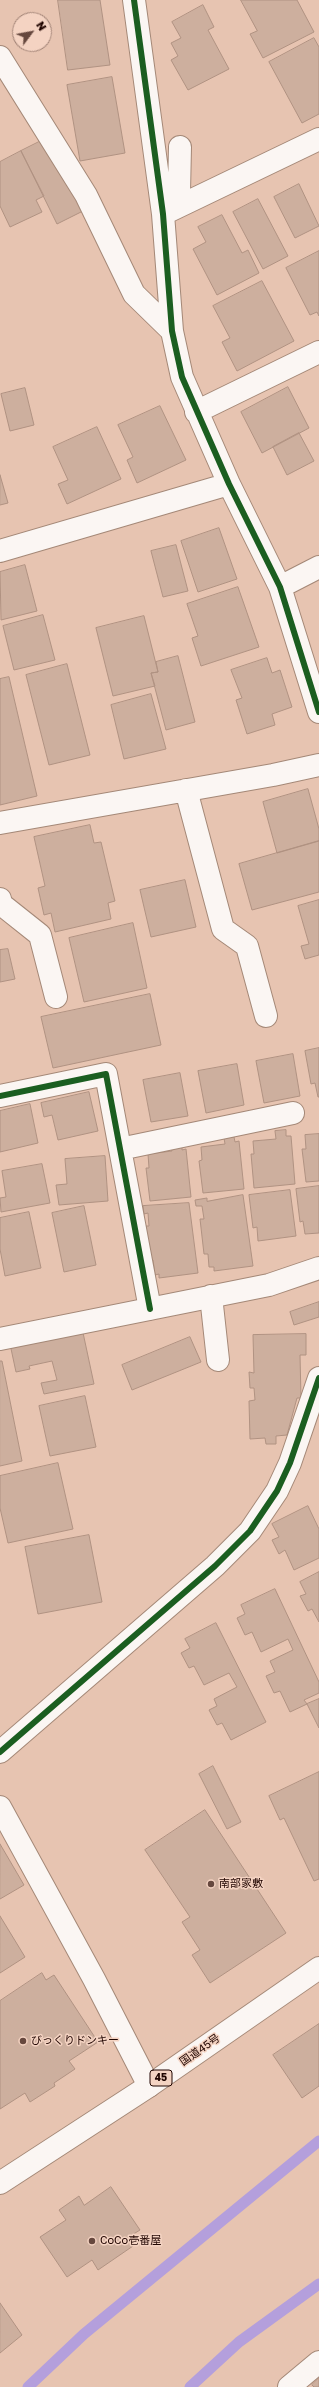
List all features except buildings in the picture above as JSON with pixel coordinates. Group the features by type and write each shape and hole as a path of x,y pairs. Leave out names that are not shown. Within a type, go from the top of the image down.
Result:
{"main road":[{"path":"137,1 163,214 172,332 182,377 196,412 229,484 280,587 319,712"},
{"path":"0,57 86,195 134,294 172,332"},
{"path":"163,214 319,139"},
{"path":"163,214 179,192 180,147"},
{"path":"196,412 319,352"},
{"path":"0,551 229,484"},
{"path":"280,587 319,568"},
{"path":"0,823 319,765"},
{"path":"186,790 223,929 247,946 266,1016"},
{"path":"0,899 1,904 40,935 56,997"},
{"path":"0,1096 106,1074 150,1309"},
{"path":"120,1149 293,1113"},
{"path":"0,1339 269,1285 319,1268"},
{"path":"211,1296 218,1360"},
{"path":"0,1752 215,1566 250,1531 277,1491 290,1463 319,1378"},
{"path":"0,1807 94,1979 149,2086"},
{"name":"国道45号","path":"0,2183 149,2086 319,1968"},
{"path":"289,2387 319,2362"}],"waterway":[{"path":"28,2387 84,2334 319,2141"},
{"path":"190,2387 239,2342 319,2284"}],"cycle path":[{"path":"134,0 163,214 172,331 182,377 229,484 280,587 319,712"},
{"path":"0,1096 106,1074 150,1309"},
{"path":"0,1752 215,1566 250,1531 277,1491 290,1463 319,1378"}],"place":[{"name":"南部家敷","path":"211,1884"},
{"name":"びっくりドンキー","path":"23,2041"},
{"name":"CoCo壱番屋","path":"92,2241"}]}
